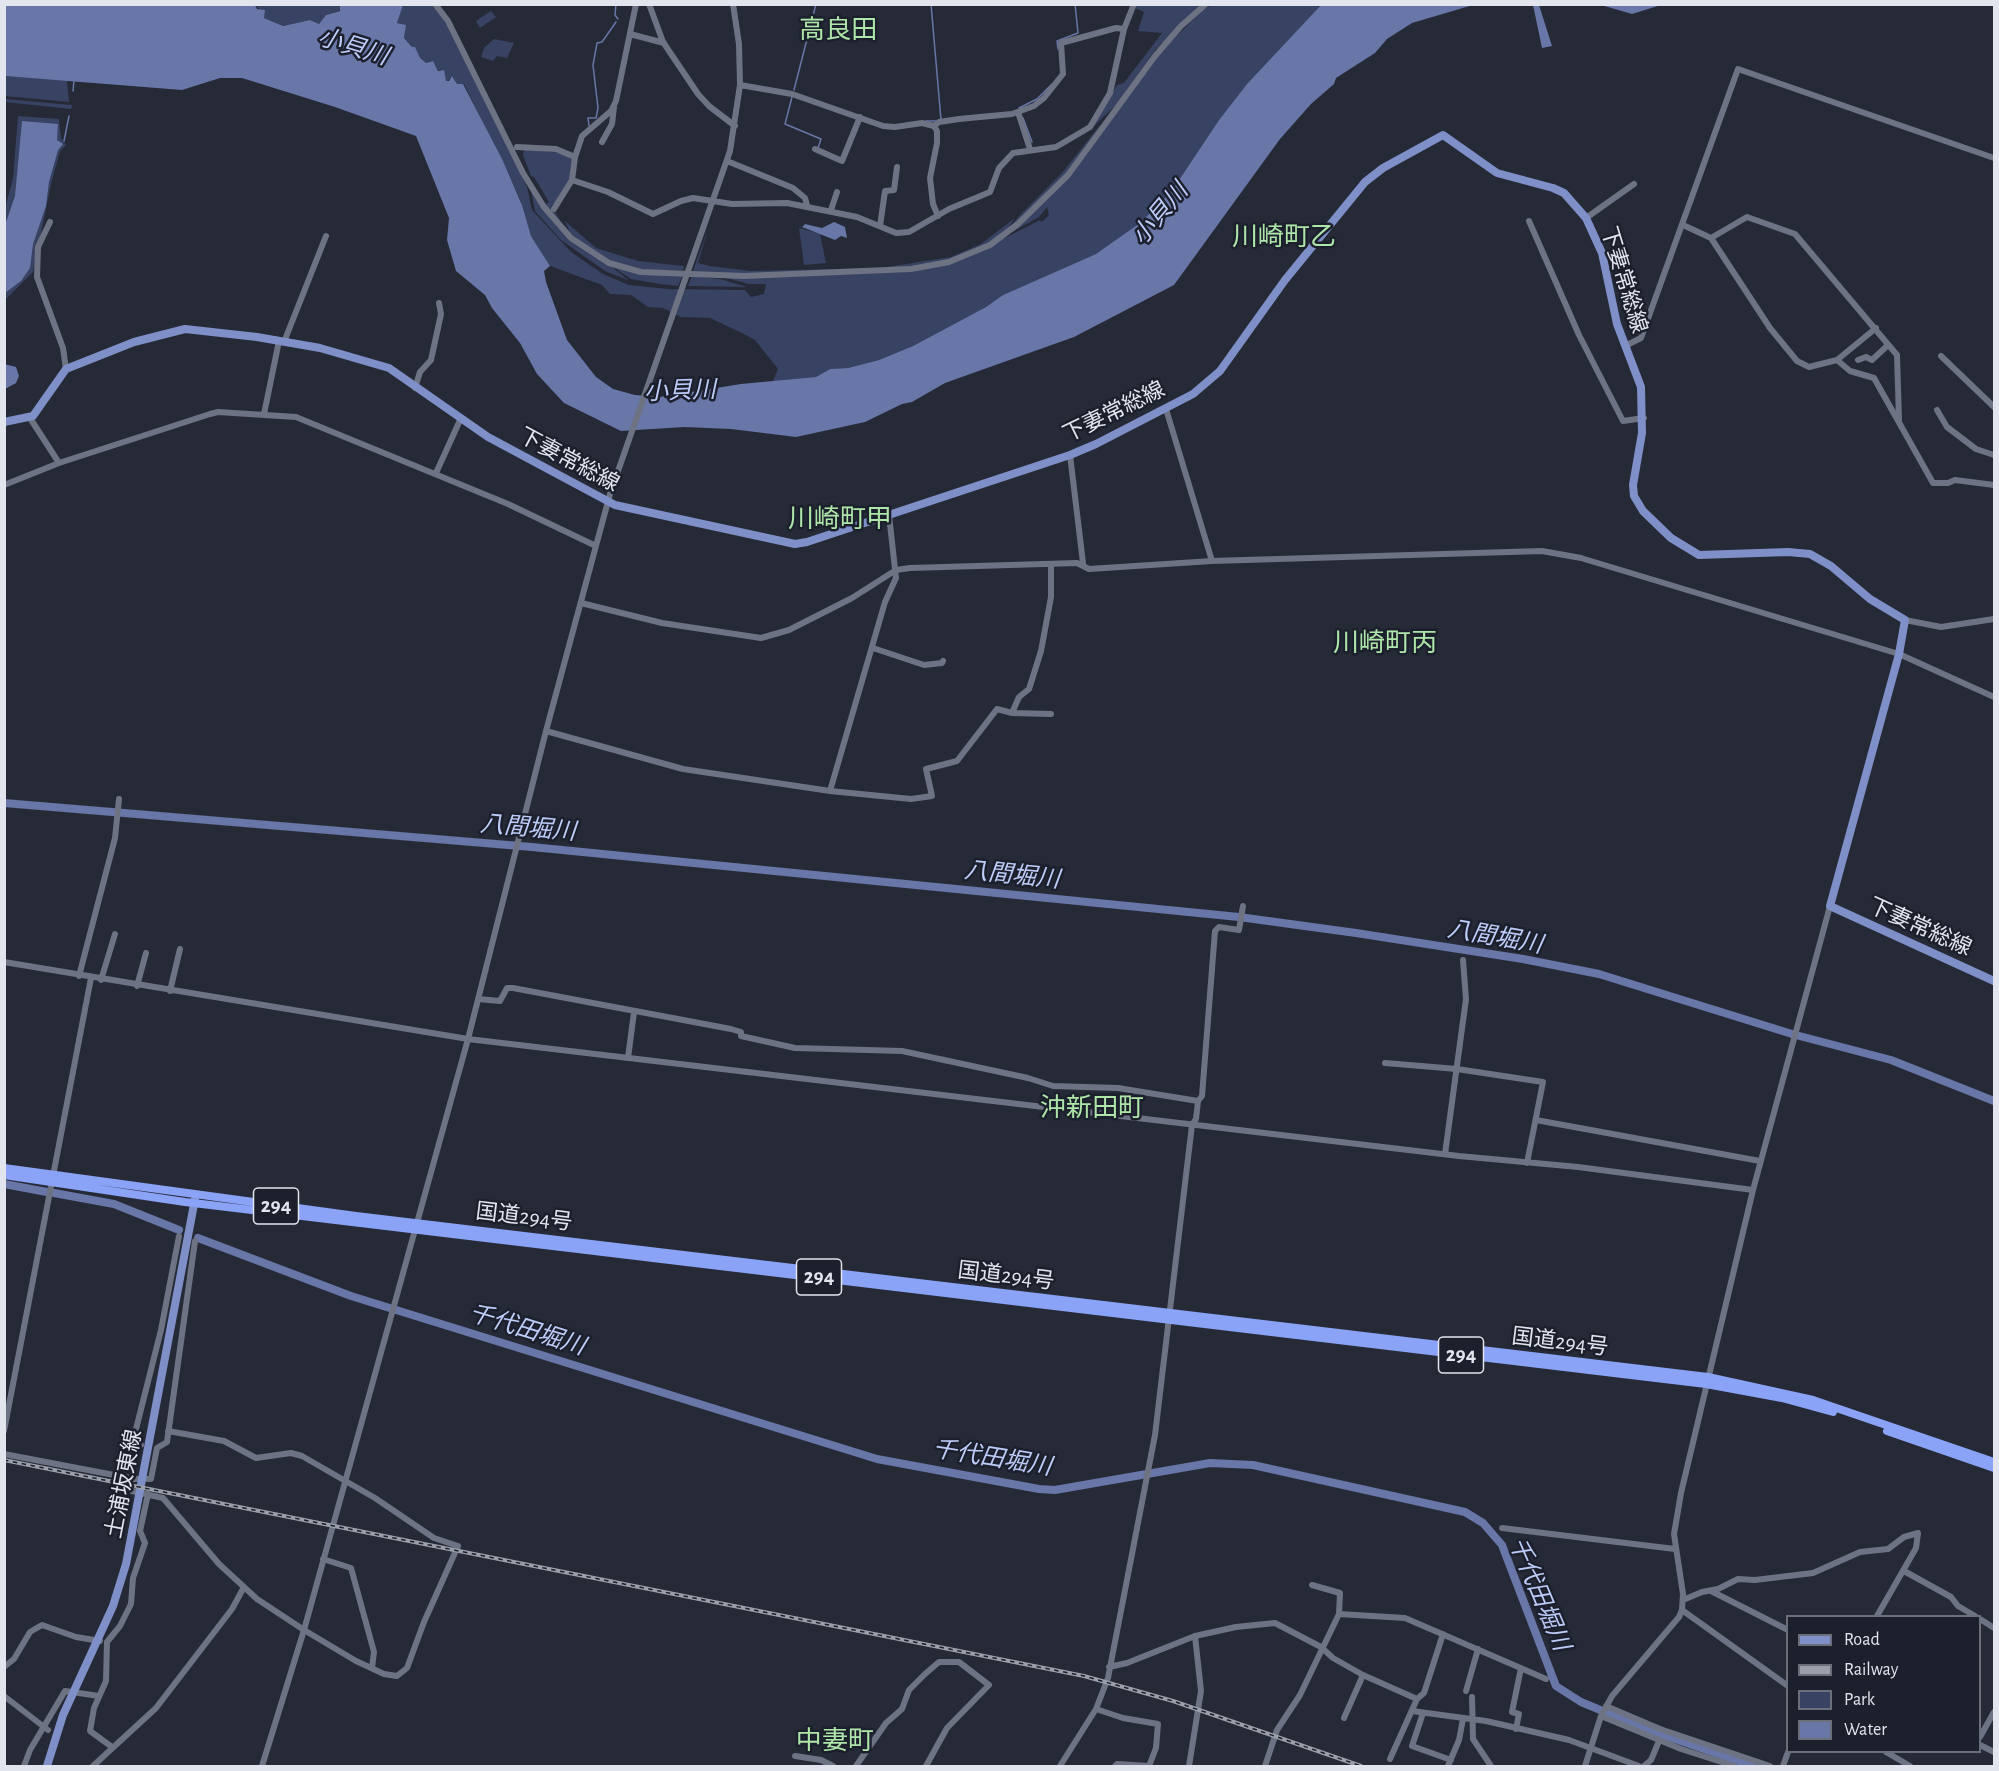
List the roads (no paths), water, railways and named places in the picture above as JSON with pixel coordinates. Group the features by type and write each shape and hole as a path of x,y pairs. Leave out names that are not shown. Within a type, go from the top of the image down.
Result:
{"highway":[{"name":"国道294号","path":"4,1168 53,1180"},
{"name":"国道294号","path":"4,1175 1707,1381 1813,1400 1995,1462"},
{"name":"国道294号","path":"1707,1381 1811,1405 1995,1468"}],"main road":[{"name":"下妻常総線","path":"66,369 134,342 185,329 281,341 380,364 400,375 415,388 488,437 608,502 795,544 1070,455 1166,409 1206,385 1220,371 1285,280 1365,182 1383,168 1443,135 1497,172 1553,188 1564,194 1586,218 1602,253 1617,324 1641,387 1644,418 1634,474 1634,496 1643,512 1671,538 1699,555 1788,552 1810,554 1831,566 1870,599 1905,620"},
{"path":"4,422 30,418 41,409 66,369"},
{"path":"1830,906 1899,654 1905,620"},
{"name":"下妻常総線","path":"1830,906 1995,981"},
{"name":"土浦坂東線","path":"46,1767 63,1715 98,1641 120,1585 136,1514 195,1199"}],"street":[{"path":"435,4 448,21 523,173 544,207 563,230 590,252 623,268 652,273 744,276 893,271 949,262 977,252 1018,224 1068,175 1155,56 1181,26 1206,4"},
{"path":"602,142 612,124 636,4"},
{"path":"649,4 664,43 698,94 709,106 735,126"},
{"path":"262,1767 304,1630 391,1308 468,1039 546,731 608,502 727,162 735,126 740,85 739,44 733,4"},
{"path":"572,180 608,192 653,214 688,199 807,205 831,210 903,234 990,192 1003,162 1013,153 1056,147 1091,129 1110,93 1124,29 1134,4"},
{"path":"740,85 792,94 892,127 922,123 934,126 949,121 1018,112 1041,101 1063,74 1061,43 1116,28 1124,29"},
{"path":"630,34 664,43"},
{"path":"1625,346 1641,339 1738,69 1995,158"},
{"path":"554,209 572,180 575,157 584,133 614,107"},
{"path":"1018,112 1030,149"},
{"path":"814,149 842,161 860,117"},
{"path":"934,126 937,131 937,143 930,178 933,204 938,216"},
{"path":"517,147 556,149 575,157"},
{"path":"727,162 793,188 805,198 807,205"},
{"path":"880,226 885,190 894,190 897,167"},
{"path":"1586,218 1634,184"},
{"path":"831,210 837,192"},
{"path":"1711,238 1747,217 1795,234 1897,355 1899,423"},
{"path":"1529,221 1579,335 1623,421 1644,418"},
{"path":"51,222 38,247 37,277 63,348 66,369"},
{"path":"1683,225 1711,238 1733,275 1789,354 1809,367 1837,360 1876,328"},
{"path":"264,414 281,341 326,236"},
{"path":"415,388 420,372 431,360 441,314 439,303"},
{"path":"1858,360 1866,357 1872,360 1888,345"},
{"path":"1941,356 1995,407"},
{"path":"1837,360 1850,371 1874,378 1933,483 1948,483 1955,480 1995,485"},
{"path":"1166,409 1212,561"},
{"path":"1937,410 1947,427 1976,449 1995,455"},
{"path":"4,485 210,414 264,414 296,417 436,473 596,546"},
{"path":"30,418 60,464"},
{"path":"436,473 461,418"},
{"path":"1070,455 1083,563 1089,569 1212,561 1542,551 1565,554 1899,654 1995,697"},
{"path":"830,791 896,570 889,515"},
{"path":"581,603 662,623 761,638 789,630 852,598 896,570 1083,563"},
{"path":"1012,713 1020,697 1029,689 1041,651 1052,597 1051,564"},
{"path":"1905,620 1941,627 1995,619"},
{"path":"873,648 924,665 943,661"},
{"path":"546,731 682,769 830,791 910,799 932,796 926,769 957,761 997,710 1012,713 1051,714"},
{"path":"80,976 94,926 117,822 119,800"},
{"path":"1060,1767 1096,1709 1105,1689 1155,1436 1192,1125 1196,1119 1198,1101 1202,1096 1215,931 1219,927 1239,930 1243,906"},
{"path":"1585,1767 1601,1716 1612,1695 1679,1617 1682,1610 1683,1600 1675,1549 1675,1521 1760,1161 1830,906"},
{"path":"101,980 115,934"},
{"path":"170,991 180,949"},
{"path":"137,986 146,953"},
{"path":"1445,1154 1466,999 1463,960"},
{"path":"4,962 137,986 468,1039 1753,1190"},
{"path":"4,1431 91,978"},
{"path":"478,999 500,1000 507,988 513,988 731,1029 741,1032 741,1036 795,1048 902,1051 1028,1078 1053,1086 1118,1088 1198,1101"},
{"path":"628,1058 634,1012"},
{"path":"1385,1063 1457,1069 1543,1082 1527,1163"},
{"path":"1536,1120 1760,1161"},
{"path":"141,1445 135,1433 161,1330 179,1236"},
{"path":"4,1454 135,1479 149,1479 157,1448 167,1442 195,1241"},
{"path":"132,1491 163,1498 219,1564 257,1599 304,1630 372,1668 397,1676 407,1668 424,1622 458,1546 434,1538 375,1498 302,1456 291,1453 256,1458 224,1441 168,1431"},
{"path":"112,1747 90,1731 99,1696 106,1681 107,1642 120,1626 131,1604 133,1578 145,1543 140,1531 147,1494"},
{"path":"1502,1528 1675,1549"},
{"path":"1683,1600 1738,1579 1755,1580 1814,1573 1860,1552 1888,1549 1904,1537 1918,1533 1916,1548 1878,1615"},
{"path":"323,1559 351,1568 374,1652 372,1668"},
{"path":"1904,1571 1951,1597 1958,1606 1972,1615"},
{"path":"1265,1767 1277,1730 1300,1695 1321,1647 1339,1614 1340,1593 1312,1585"},
{"path":"93,1767 156,1708 232,1609 244,1587"},
{"path":"1710,1590 1786,1629"},
{"path":"1682,1610 1786,1685"},
{"path":"1339,1614 1405,1617 1546,1679"},
{"path":"1981,1620 1995,1628"},
{"path":"1109,1666 1127,1663 1195,1636 1236,1627 1275,1623 1321,1647 1333,1658 1363,1675 1417,1699"},
{"path":"4,1667 14,1659 30,1632 42,1625 76,1637 107,1642"},
{"path":"1390,1759 1417,1699 1424,1693 1443,1634"},
{"path":"1189,1767 1201,1691 1195,1636"},
{"path":"1466,1691 1478,1648"},
{"path":"856,1767 886,1723 902,1709 909,1690 939,1662 959,1662 989,1685 947,1728 926,1767"},
{"path":"1516,1729 1519,1713 1512,1712 1521,1668"},
{"path":"1344,1718 1363,1675"},
{"path":"24,1767 65,1691 99,1696"},
{"path":"4,1696 46,1728"},
{"path":"1472,1697 1473,1739 1491,1767"},
{"path":"1606,1706 1770,1767"},
{"path":"1096,1709 1123,1718 1158,1724 1156,1748 1149,1766 1117,1764 1115,1767"},
{"path":"1412,1712 1486,1721 1591,1747 1639,1767"},
{"path":"1981,1735 1995,1712"},
{"path":"1424,1713 1412,1746 1450,1763 1459,1740 1463,1719"},
{"path":"1601,1716 1659,1741 1732,1766 1736,1756"},
{"path":"1644,1767 1651,1760 1659,1741"},
{"path":"1981,1745 1995,1752"},
{"path":"1888,1753 1910,1767"},
{"path":"795,1756 821,1760 833,1767"}],"water":[{"path":"1661,4 1632,14 1601,5"},
{"name":"小貝川","path":"4,5 255,5 257,9 265,10 264,18 283,26 310,20 319,24 326,15 340,11 340,5 403,5 397,23 406,25 404,38 412,47 415,47 420,58 426,63 433,61 438,71 444,70 446,81 449,81 452,76 457,84 463,84 502,159 522,205 531,236 550,266 544,271 546,282 567,340 596,377 613,389 635,395 660,397 741,384 816,377 830,369 848,368 879,360 913,346 986,307 1003,295 1096,254 1140,223 1171,192 1219,120 1247,84 1321,5 1473,5 1412,23 1387,39 1375,53 1336,78 1334,84 1311,104 1280,139 1174,285 1074,337 945,383 912,402 902,404 865,422 796,437 731,429 684,427 621,431 564,403 537,374 520,343 492,308 485,295 456,271 447,240 449,218 416,136 335,107 242,78 220,78 182,90 5,76"},
{"path":"1533,5 1539,5 1552,46 1542,48"},
{"path":"22,121 58,124 57,140 63,144 58,150 49,182 46,206 33,244 30,268 21,281 5,293 5,225 15,196"},
{"path":"834,222 845,227 847,238 841,236 835,240 802,227 805,224 822,228"},
{"path":"4,364 16,367 19,376 16,383 5,389"}],"waterway":[{"path":"616,4 615,15 618,19"},
{"path":"794,90 816,4"},
{"path":"931,4 941,120"},
{"path":"1058,49 1057,41 1078,33 1075,4"},
{"path":"589,126 588,118 596,118 598,108 593,65 597,43 602,42 616,22"},
{"path":"73,91 74,80"},
{"path":"1019,108 1037,99 1052,84"},
{"path":"792,97 785,124 821,139 818,148"},
{"path":"64,141 69,116"},
{"path":"1023,118 1032,142"},
{"path":"926,121 937,121"},
{"name":"八間堀川","path":"4,803 532,847 1239,917 1356,933 1523,959 1599,974 1792,1034 1891,1060 1994,1101"},
{"name":"千代田堀川","path":"4,1184 47,1192"},
{"name":"千代田堀川","path":"54,1193 114,1204 179,1230"},
{"name":"千代田堀川","path":"198,1238 351,1296 877,1459 1055,1490 1210,1463 1253,1465 1465,1512 1483,1523 1502,1545 1556,1686 1581,1702 1646,1729 1753,1766"}],"railway":[{"path":"4,1460 1084,1676 1173,1701 1361,1766"}],"district":[{"name":"高良田","path":"838,30"},
{"name":"川崎町乙","path":"1284,237"},
{"name":"川崎町甲","path":"840,519"},
{"name":"川崎町丙","path":"1385,643"},
{"name":"沖新田町","path":"1092,1108"},
{"name":"中妻町","path":"835,1741"}]}
